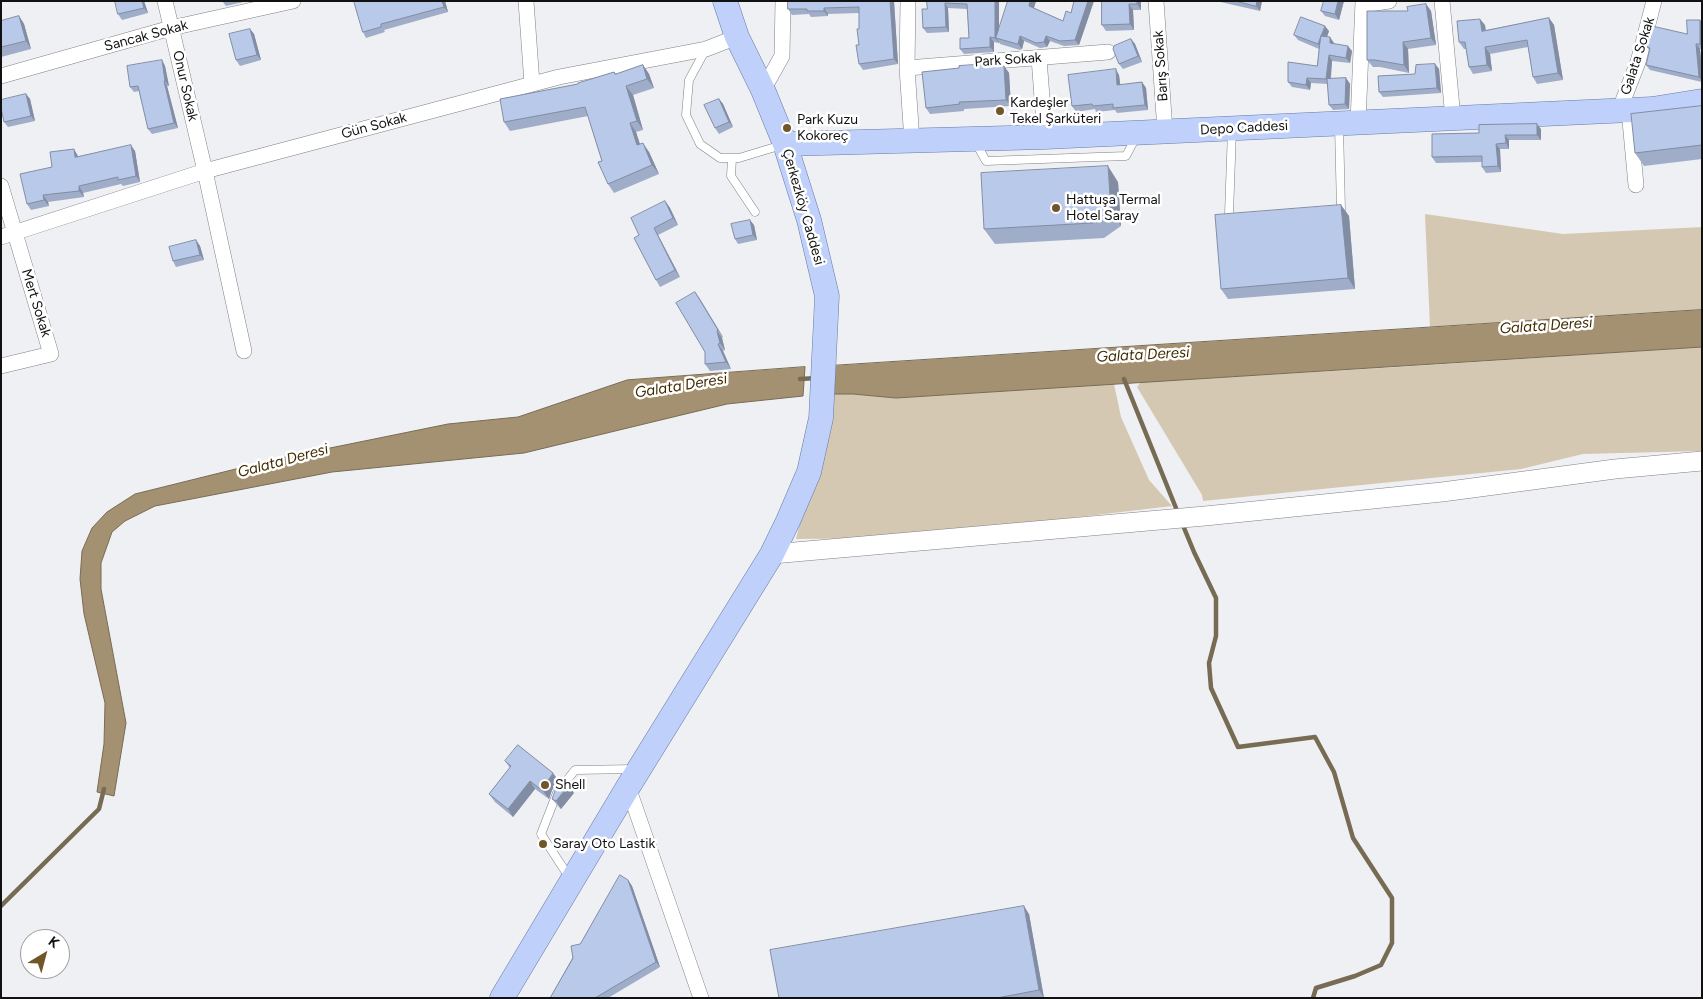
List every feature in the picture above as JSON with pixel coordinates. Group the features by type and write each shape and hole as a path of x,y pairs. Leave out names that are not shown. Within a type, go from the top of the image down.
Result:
{"main road":[{"name":"Çerkezköy Caddesi","path":"502,998 633,778 772,554 809,472 821,418 827,296 809,220 785,144 763,90 737,37 725,1"},
{"name":"Depo Caddesi","path":"785,144 1045,137 1624,111 1652,109 1702,101"}],"street":[{"name":"Onur Sokak","path":"165,1 205,171 244,351"},
{"name":"Sancak Sokak","path":"1,76 171,28 292,1"},
{"path":"526,1 532,84"},
{"path":"763,90 782,56 783,1"},
{"path":"908,1 907,68 912,141"},
{"name":"Barış Sokak","path":"1156,1 1165,132"},
{"path":"1349,123 1363,3 1389,1"},
{"path":"1442,1 1454,118"},
{"name":"Galata Sokak","path":"1624,111 1654,1"},
{"name":"Gün Sokak","path":"8,235 205,171 559,76 706,49 737,37"},
{"name":"Park Sokak","path":"907,68 1108,52"},
{"path":"1039,58 1045,137"},
{"path":"1624,111 1636,185"},
{"path":"1,186 8,235"},
{"name":"Mert Sokak","path":"1,366 51,354 8,235"},
{"path":"772,554 1136,523 1442,492 1615,469 1702,461"},
{"path":"633,778 701,998"}],"lane":[{"path":"706,49 689,80 686,115 700,144 720,158 739,158 785,144"},
{"path":"1340,210 1349,123"},
{"path":"1230,214 1232,128"},
{"path":"974,139 986,161 1126,156 1139,133"},
{"path":"732,158 731,176 756,212"},
{"path":"572,880 541,834 557,793 575,770 633,778"}],"shaded area":[{"path":"1425,214 1563,234 1702,227 1702,310 1430,327"},
{"path":"1702,347 1702,451 1583,454 1521,469 1203,501 1202,495 1137,387 1141,382"},
{"path":"1114,384 1121,417 1149,480 1172,506 902,538 796,539 819,447 826,394 853,394 896,398"}],"water":[{"path":"1702,310 1702,347 896,398 853,394 826,394 829,366"},
{"path":"805,367 803,396 727,404 524,453 332,472 155,506 125,521 112,532 101,563 101,589 126,723 114,796 97,792 104,744 105,703 84,614 80,579 82,551 92,528 107,512 135,494 276,459 448,424 518,417 627,380"}],"building":[{"path":"115,1 142,1 144,8 118,14"},
{"path":"354,1 442,1 444,7 381,24 381,27 363,32"},
{"path":"788,1 890,1 894,59 859,64 856,45 859,45 857,29 859,29 859,7 824,8 824,11 807,11 807,9 788,9"},
{"path":"927,1 995,1 995,38 990,37 990,47 960,49 960,38 969,38 967,4 945,3 946,27 923,28 922,9 927,9"},
{"path":"1008,1 1030,1 1029,6 1063,21 1066,11 1071,13 1074,1 1088,1 1075,40 1060,41 1046,36 1044,42 1036,43 1020,36 1017,44 996,38"},
{"path":"1102,1 1137,1 1137,4 1129,4 1130,24 1102,25"},
{"path":"1236,1 1257,1 1256,6"},
{"path":"1324,1 1338,1 1335,14 1321,11"},
{"path":"1426,4 1431,38 1403,42 1404,65 1367,60 1367,11 1408,11 1407,7"},
{"path":"19,16 26,41 1,47 1,21"},
{"path":"1301,17 1325,26 1318,44 1294,35"},
{"path":"1549,18 1558,73 1533,77 1527,40 1485,47 1487,65 1469,67 1465,42 1459,42 1457,21 1480,19 1482,31"},
{"path":"1687,20 1700,20 1700,44 1696,44 1699,77 1646,65 1650,48 1647,47 1652,26 1687,34"},
{"path":"250,29 257,55 236,60 229,34"},
{"path":"1321,36 1330,37 1330,43 1348,46 1346,58 1329,55 1326,79 1307,78 1306,85 1288,82 1288,62 1317,66"},
{"path":"1131,39 1138,56 1119,64 1113,49 1114,46"},
{"path":"162,60 164,81 174,123 148,129 138,86 130,87 127,66"},
{"path":"989,64 989,67 1004,66 1006,100 959,102 960,104 926,108 922,72 959,68 959,66"},
{"path":"1435,64 1437,88 1379,92 1378,76 1415,74 1416,65"},
{"path":"643,65 647,79 626,86 637,121 630,123 637,145 643,143 652,165 608,184 598,162 602,161 585,107 504,122 500,99 578,84"},
{"path":"1116,69 1117,85 1142,82 1145,105 1113,108 1113,104 1072,106 1068,75"},
{"path":"1346,78 1345,104 1329,105 1327,79"},
{"path":"26,94 31,116 4,122 1,100"},
{"path":"719,99 729,122 715,128 704,105"},
{"path":"1702,106 1702,145 1635,153 1631,114"},
{"path":"1537,124 1537,135 1505,135 1506,143 1496,144 1498,166 1482,167 1482,156 1432,157 1432,134 1479,133 1479,125"},
{"path":"131,145 136,176 118,180 118,177 79,186 79,191 43,195 44,200 27,204 20,174 52,167 50,152 74,149 75,157"},
{"name":"Hattuşa Termal Hotel Saray","path":"1108,166 1111,211 1093,223 984,229 981,173"},
{"path":"665,201 673,218 654,228 675,270 656,280 634,238 639,235 631,218"},
{"path":"1341,205 1348,278 1221,289 1215,215"},
{"path":"750,220 753,235 735,239 731,224"},
{"path":"196,240 200,255 173,261 169,247"},
{"path":"695,292 718,330 720,343 718,344 726,362 705,364 705,352 676,303"},
{"path":"518,745 553,773 543,791 530,781 508,809 489,794 511,766 505,761"},
{"path":"562,780 569,785 556,801 552,799 556,788"},
{"path":"620,875 628,880 656,962 595,998 550,998 573,958 571,946 580,944"},
{"path":"1024,906 1039,990 997,998 779,998 770,950"}],"waterway":[{"name":"Galata Deresi","path":"800,379 817,378"},
{"path":"1124,379 1178,513"},
{"path":"1182,523 1216,598 1216,636 1209,663 1211,688 1238,747 1315,737 1334,772 1353,838 1392,898 1392,943 1381,965 1355,976 1316,988 1313,998"},
{"name":"Galata Deresi","path":"1,906 99,809 104,789"}],"place":[{"name":"Kardeşler Tekel Şarküteri","path":"1000,111"},
{"name":"Park Kuzu Kokoreç","path":"787,128"},
{"name":"Hattuşa Termal Hotel Saray","path":"1056,208"},
{"name":"Shell","path":"545,785"},
{"name":"Saray Oto Lastik","path":"543,844"}]}
